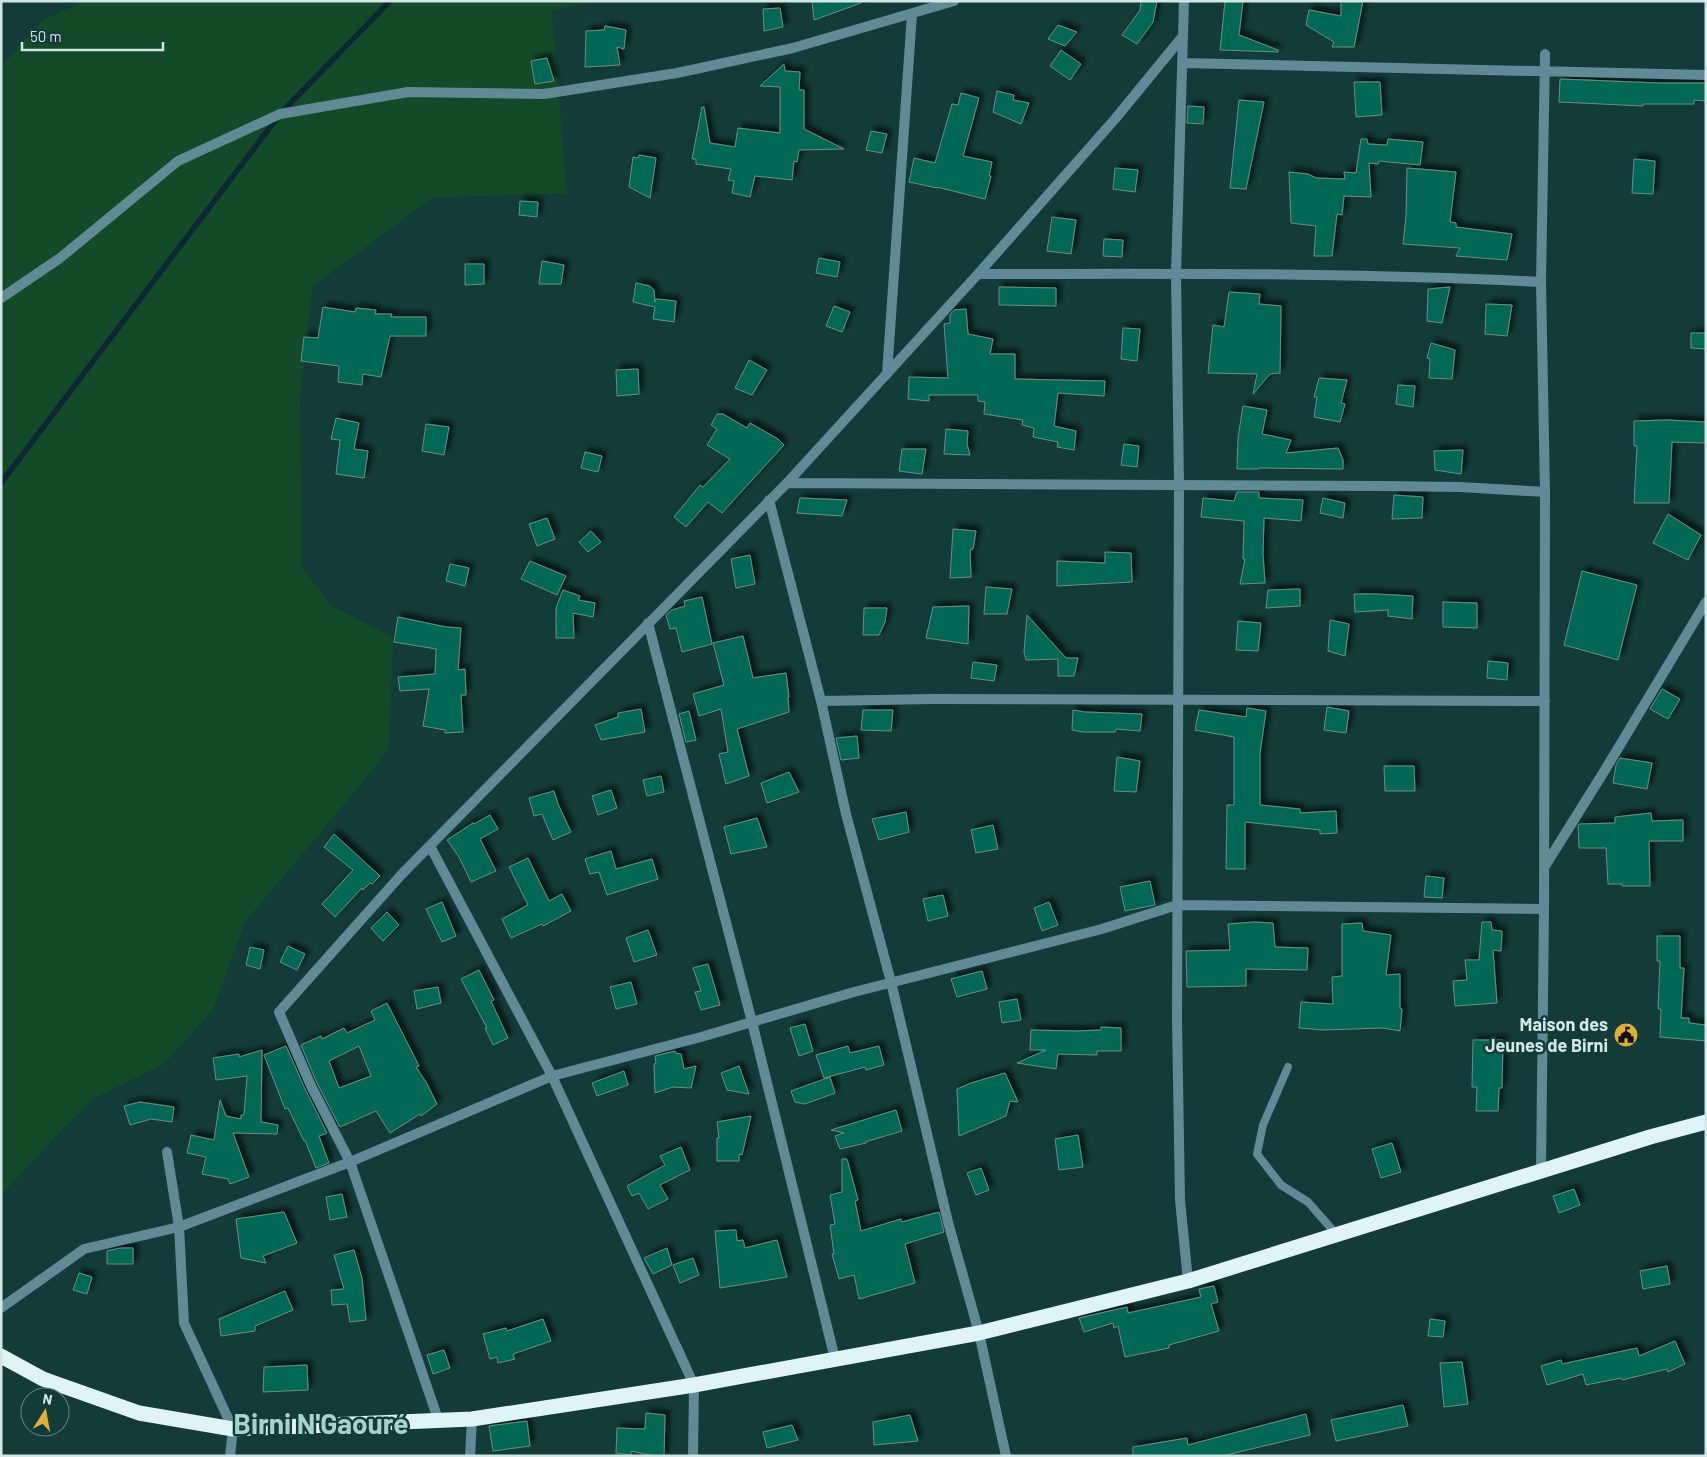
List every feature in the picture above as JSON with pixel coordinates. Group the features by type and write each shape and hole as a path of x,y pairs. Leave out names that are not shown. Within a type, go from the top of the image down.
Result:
{"highway":[{"path":"1,1356 44,1379 139,1413 233,1429 439,1422 472,1419 694,1386 979,1333 1188,1281 1541,1171 1706,1122"}],"street":[{"path":"1,298 60,258 178,161 280,114 408,92 544,94 677,73 793,48 954,1"},
{"path":"1184,1 1176,274 1179,484 1177,1020 1180,1200 1188,1281"},
{"path":"887,374 912,14"},
{"path":"439,1422 350,1162 311,1086 278,1012 402,874 787,483 978,274 1116,119 1183,36"},
{"path":"1541,1171 1545,492 1541,282 1545,54"},
{"path":"1182,63 1706,75"},
{"path":"978,274 1460,277 1541,282"},
{"path":"787,483 1450,487 1545,492"},
{"path":"769,500 822,701 846,814 891,982 948,1222 979,1333 1006,1456"},
{"path":"1544,867 1706,602"},
{"path":"648,623 752,1022 835,1359"},
{"path":"822,701 934,699 1545,700"},
{"path":"430,846 552,1076 694,1386 693,1456"},
{"path":"1,1308 84,1249 179,1227 350,1162 552,1076 891,982 1102,929 1177,905 1544,908"},
{"path":"167,1152 179,1227 184,1323 233,1429 230,1456"},
{"path":"470,1456 472,1419"}],"lane":[{"path":"1288,1067 1263,1125 1257,1154 1281,1185 1308,1202 1337,1235"}],"green space":[{"path":"84,1 598,1 552,11 567,193 432,198 313,286 300,398 302,567 330,605 393,637 389,749 245,922 213,1010 164,1064 95,1098 1,1195 1,67 43,20"}],"building":[{"path":"812,1 861,1 861,3 814,20"},
{"path":"1141,1 1157,1 1153,22 1137,44 1122,35 1140,10"},
{"path":"1225,1 1243,1 1239,35 1278,50 1278,52 1220,50"},
{"path":"1341,1 1363,1 1354,47 1332,47 1334,42 1306,25 1309,10 1341,16"},
{"path":"780,8 783,27 764,31 763,9"},
{"path":"1058,25 1077,32 1065,46 1048,39"},
{"path":"605,26 626,30 624,49 617,47 620,65 585,67 586,31 604,30"},
{"path":"1061,50 1081,64 1070,80 1050,66"},
{"path":"547,58 554,81 535,84 531,61"},
{"path":"784,64 785,71 800,72 799,90 804,90 804,129 844,149 799,150 797,162 794,161 792,180 755,176 750,197 732,193 734,181 728,180 731,169 696,164 696,159 692,159 702,107 704,107 710,143 735,147 738,128 780,133 780,87 760,86"},
{"path":"1560,79 1706,83 1706,101 1694,100 1694,104 1643,104 1643,106 1559,102"},
{"path":"1354,82 1380,82 1382,115 1356,117"},
{"path":"997,91 1014,95 1013,100 1029,103 1021,124 993,112"},
{"path":"961,93 979,98 963,156 992,162 989,176 991,176 985,199 909,182 914,158 935,163 952,104 958,105"},
{"path":"1239,100 1264,102 1246,189 1230,188"},
{"path":"1188,106 1204,107 1203,124 1187,123"},
{"path":"871,131 887,134 882,153 866,150"},
{"path":"1361,139 1367,139 1368,144 1387,145 1388,139 1423,142 1420,165 1379,161 1378,164 1369,163 1371,197 1344,196 1342,215 1337,214 1332,256 1314,256 1316,226 1291,223 1289,172 1308,174 1316,178 1345,179 1344,172 1356,173"},
{"path":"639,155 656,158 650,198 629,187 633,157 638,158"},
{"path":"1634,159 1655,161 1653,194 1632,193"},
{"path":"1115,168 1138,170 1135,192 1113,189"},
{"path":"1407,168 1456,172 1450,222 1456,223 1456,227 1512,234 1507,260 1456,256 1460,248 1403,244 1406,216"},
{"path":"520,201 538,202 537,217 519,215"},
{"path":"1052,217 1076,220 1071,254 1047,251"},
{"path":"1104,239 1123,240 1122,257 1103,256"},
{"path":"819,258 840,262 837,277 816,273"},
{"path":"542,261 564,265 561,284 539,284"},
{"path":"465,264 484,264 484,284 465,285"},
{"path":"636,283 650,286 654,290 655,302 656,299 676,301 674,322 653,319 655,307 633,302"},
{"path":"999,287 1056,288 1056,306 999,305"},
{"path":"1450,287 1442,323 1427,321 1428,289"},
{"path":"1229,292 1260,294 1259,304 1281,306 1280,373 1270,374 1253,394 1257,374 1208,373 1213,325 1224,327"},
{"path":"1486,304 1512,305 1507,336 1485,334"},
{"path":"834,306 850,312 842,332 826,326"},
{"path":"323,307 355,312 356,308 376,310 375,314 392,314 391,317 426,317 426,336 390,336 381,377 363,374 362,385 338,382 339,366 301,361 304,337 318,338"},
{"path":"966,309 968,334 993,339 990,354 1015,354 1015,379 1105,381 1104,396 1058,393 1054,426 1076,431 1074,450 1057,447 1058,442 1033,437 1034,428 1022,425 1023,420 984,414 985,402 978,401 978,395 929,395 929,401 908,399 909,377 948,378 944,324 950,323 950,315 954,310"},
{"path":"1123,328 1140,329 1137,361 1121,359"},
{"path":"1691,333 1706,333 1706,349 1691,348"},
{"path":"1431,343 1455,350 1452,379 1429,378 1430,359 1427,358"},
{"path":"749,360 767,370 752,395 735,388"},
{"path":"638,369 639,394 617,396 616,370"},
{"path":"1319,378 1347,380 1341,403 1345,404 1340,422 1314,417 1317,397 1314,397"},
{"path":"1398,385 1415,386 1413,407 1396,404"},
{"path":"1243,406 1267,410 1262,434 1291,440 1286,453 1338,448 1343,460 1343,469 1237,469 1238,438"},
{"path":"717,414 723,414 747,428 750,423 778,439 784,445 722,513 708,502 686,527 674,517 700,485 703,487 730,459 707,445 717,429 711,425"},
{"path":"336,418 359,423 354,449 368,451 364,478 336,474 340,440 331,439"},
{"path":"1634,421 1706,422 1706,443 1672,442 1669,503 1634,503 1637,446 1634,446"},
{"path":"426,424 449,427 444,455 422,451"},
{"path":"946,429 968,431 967,444 970,455 944,454"},
{"path":"1124,444 1139,446 1137,467 1121,465"},
{"path":"902,449 926,449 922,474 899,471"},
{"path":"1463,450 1461,474 1435,470 1434,451"},
{"path":"585,452 602,456 598,472 581,468"},
{"path":"1237,492 1259,492 1259,498 1303,500 1301,521 1264,518 1263,554 1265,583 1240,584 1245,559 1243,559 1244,521 1201,517 1203,498 1234,501"},
{"path":"1394,495 1423,497 1422,518 1392,519"},
{"path":"800,498 847,500 842,516 797,513"},
{"path":"1323,498 1345,503 1343,518 1320,513"},
{"path":"1668,514 1701,535 1688,560 1653,543"},
{"path":"547,518 555,539 537,546 529,524"},
{"path":"953,529 976,531 973,549 970,550 971,577 950,578"},
{"path":"591,531 601,542 588,552 579,542"},
{"path":"1105,552 1131,553 1132,582 1057,586 1057,561 1105,563"},
{"path":"750,555 755,584 736,588 731,559"},
{"path":"530,561 566,576 557,595 521,579"},
{"path":"450,564 469,568 465,586 446,581"},
{"path":"1582,571 1637,585 1618,660 1564,645"},
{"path":"986,587 1012,589 1007,614 984,614"},
{"path":"1300,589 1300,606 1266,608 1268,590"},
{"path":"563,590 580,596 578,600 595,603 593,617 573,613 574,638 556,638 556,608"},
{"path":"1354,594 1413,596 1412,619 1388,616 1388,610 1355,612"},
{"path":"702,597 712,644 682,652 676,628 670,629 666,615 672,610 685,606 684,601"},
{"path":"1443,602 1477,603 1477,628 1443,627"},
{"path":"969,606 968,644 926,638 933,607"},
{"path":"864,608 887,608 885,622 879,635 863,635"},
{"path":"1027,615 1066,658 1078,658 1074,676 1058,676 1058,659 1026,660 1024,652"},
{"path":"398,617 446,627 461,628 458,670 465,669 466,695 461,695 463,732 445,733 445,730 423,726 429,689 400,691 398,677 435,674 436,649 394,642"},
{"path":"1330,620 1349,624 1345,656 1328,651"},
{"path":"1238,621 1261,623 1258,651 1236,650"},
{"path":"743,636 753,678 786,673 789,712 737,729 749,776 726,784 719,754 728,752 721,709 699,716 693,694 724,685 713,643"},
{"path":"1488,661 1508,663 1507,680 1487,678"},
{"path":"973,662 997,665 994,681 971,678"},
{"path":"1662,689 1680,699 1668,719 1650,709"},
{"path":"1327,707 1349,711 1346,733 1324,730"},
{"path":"1247,708 1266,711 1260,753 1260,805 1300,809 1300,813 1336,811 1337,833 1320,834 1320,830 1245,822 1245,869 1226,869 1227,805 1234,805 1234,737 1195,730 1199,710 1246,717"},
{"path":"641,709 645,732 601,740 595,725 618,717 618,713"},
{"path":"863,710 893,710 891,731 861,730"},
{"path":"1073,710 1142,714 1140,731 1116,729 1115,732 1083,732 1072,730"},
{"path":"689,711 696,740 686,742 679,714"},
{"path":"857,736 859,758 841,760 836,738"},
{"path":"1117,757 1140,761 1136,792 1114,791"},
{"path":"1620,758 1652,763 1647,789 1613,783 1616,765"},
{"path":"1384,766 1414,766 1415,791 1385,791"},
{"path":"789,772 799,792 767,803 761,783"},
{"path":"661,776 664,792 647,796 643,780"},
{"path":"611,790 617,808 598,815 592,796"},
{"path":"554,791 571,832 553,840 542,814 534,816 529,798"},
{"path":"906,812 909,832 879,840 872,819"},
{"path":"1651,813 1652,821 1683,820 1683,841 1649,841 1650,886 1608,884 1606,848 1579,848 1578,825 1615,823 1615,817"},
{"path":"490,815 498,829 480,839 496,871 471,882 459,857 447,840 473,823"},
{"path":"757,818 767,847 731,854 724,827"},
{"path":"993,825 998,849 976,853 971,830"},
{"path":"334,834 380,876 363,890 362,888 335,917 322,904 353,870 324,847"},
{"path":"611,851 616,869 652,859 658,879 607,895 599,872 590,874 585,859"},
{"path":"528,858 549,901 562,894 571,911 543,926 542,924 511,938 502,919 528,905 509,867"},
{"path":"1426,876 1444,878 1442,898 1424,897"},
{"path":"1150,881 1155,905 1125,911 1120,887"},
{"path":"943,895 948,916 928,921 923,899"},
{"path":"442,902 456,936 442,942 426,909"},
{"path":"1049,902 1058,925 1042,931 1034,908"},
{"path":"387,912 399,925 383,941 371,928"},
{"path":"1482,922 1491,922 1492,930 1502,931 1501,951 1493,950 1497,1003 1455,1006 1453,981 1467,980 1465,960 1479,960"},
{"path":"1273,923 1275,947 1308,948 1307,970 1246,969 1246,986 1187,987 1186,951 1230,950 1228,924"},
{"path":"1362,923 1363,931 1391,935 1386,975 1400,974 1400,1008 1402,1009 1400,1031 1383,1028 1323,1030 1299,1028 1301,1002 1333,1004 1332,977 1342,976 1342,924"},
{"path":"648,930 657,955 634,962 626,938"},
{"path":"1657,936 1680,936 1680,968 1684,968 1681,1018 1689,1018 1689,1023 1706,1025 1706,1041 1660,1037 1661,1009 1658,1009 1660,961 1657,961"},
{"path":"288,946 305,954 297,970 280,962"},
{"path":"250,947 264,950 260,969 246,965"},
{"path":"708,964 720,1005 701,1010 695,992 701,991 693,968"},
{"path":"479,970 494,1000 491,1001 508,1038 493,1045 485,1028 487,1028 461,979"},
{"path":"982,971 987,989 957,997 951,979"},
{"path":"631,982 637,1004 616,1009 610,987"},
{"path":"438,987 441,1003 417,1009 414,991"},
{"path":"1017,999 1021,1020 1002,1023 999,1002"},
{"path":"387,1003 419,1066 416,1067 437,1104 421,1116 420,1114 390,1133 376,1111 340,1127 317,1083 301,1045 321,1036 322,1039 344,1028 347,1033 375,1020 371,1011","holes":["359,1046 371,1076 339,1088 329,1061"]},
{"path":"805,1024 813,1051 799,1056 790,1028"},
{"path":"1101,1027 1121,1028 1121,1051 1097,1051 1097,1055 1058,1054 1056,1069 1017,1063 1046,1050 1030,1050 1031,1030 1101,1030"},
{"path":"1473,1040 1503,1040 1502,1088 1499,1088 1498,1111 1476,1111 1477,1087 1472,1087"},
{"path":"286,1046 327,1133 319,1136 329,1163 316,1168 305,1140 288,1108 285,1109 264,1055"},
{"path":"848,1046 850,1053 879,1046 884,1065 866,1070 865,1067 824,1078 816,1055"},
{"path":"262,1050 261,1122 278,1125 277,1134 233,1133 249,1177 230,1184 228,1179 202,1174 206,1157 187,1153 191,1135 214,1140 220,1100 226,1116 241,1119 241,1115 244,1115 247,1076 216,1080 213,1058 239,1054 239,1057"},
{"path":"675,1051 675,1053 681,1054 684,1069 696,1066 691,1088 673,1087 655,1093 655,1056"},
{"path":"739,1066 749,1094 727,1090 721,1073"},
{"path":"624,1071 628,1085 597,1096 592,1083"},
{"path":"1005,1073 1018,1102 1010,1101 1006,1116 959,1136 957,1089"},
{"path":"830,1077 835,1093 805,1104 795,1102 791,1091"},
{"path":"140,1102 174,1107 172,1122 151,1119 130,1125 124,1106"},
{"path":"896,1110 902,1131 840,1149 835,1136 844,1133 831,1130"},
{"path":"751,1116 742,1155 739,1154 739,1161 717,1161 717,1138 719,1138 717,1122"},
{"path":"1078,1135 1083,1167 1059,1170 1055,1139"},
{"path":"1392,1143 1401,1172 1381,1178 1372,1149"},
{"path":"681,1147 690,1170 660,1185 668,1199 648,1209 639,1193 632,1196 627,1186 665,1165 660,1156"},
{"path":"842,1159 847,1159 858,1200 855,1201 861,1231 901,1219 902,1222 939,1212 944,1232 905,1244 915,1283 859,1299 854,1275 839,1279 832,1254 834,1254 830,1225 835,1224 830,1195 842,1192"},
{"path":"981,1168 989,1190 976,1195 967,1173"},
{"path":"1574,1189 1580,1205 1559,1213 1553,1196"},
{"path":"342,1194 347,1217 330,1220 326,1197"},
{"path":"284,1212 297,1243 263,1256 266,1263 241,1258 236,1219"},
{"path":"736,1230 737,1241 743,1240 745,1248 777,1240 787,1277 720,1288 715,1231"},
{"path":"133,1248 133,1264 107,1264 107,1251"},
{"path":"667,1248 672,1265 653,1274 644,1258"},
{"path":"354,1250 362,1278 366,1320 350,1322 347,1304 332,1305 331,1290 344,1289 334,1255"},
{"path":"693,1258 699,1275 680,1283 673,1265"},
{"path":"1667,1266 1670,1284 1643,1289 1640,1271"},
{"path":"79,1273 92,1277 87,1294 73,1290"},
{"path":"1214,1286 1218,1302 1211,1304 1219,1331 1169,1345 1169,1348 1125,1357 1118,1326 1114,1328 1113,1323 1084,1332 1079,1318 1127,1307 1128,1313 1201,1297 1199,1289"},
{"path":"285,1291 293,1310 255,1326 255,1331 221,1336 219,1319"},
{"path":"543,1319 551,1341 513,1354 515,1359 498,1363 497,1357 490,1359 483,1334 506,1328 507,1331"},
{"path":"1430,1319 1445,1321 1443,1337 1428,1336"},
{"path":"1675,1341 1685,1364 1668,1372 1667,1369 1622,1380 1621,1378 1586,1385 1583,1374 1547,1385 1541,1366 1561,1360 1562,1364 1637,1348 1639,1356"},
{"path":"444,1350 450,1368 433,1374 427,1355"},
{"path":"1462,1362 1468,1404 1444,1407 1440,1363"},
{"path":"307,1365 308,1390 263,1392 264,1367"},
{"path":"1403,1405 1408,1426 1336,1441 1331,1420"},
{"path":"646,1413 665,1415 664,1456 631,1451 631,1455 616,1453 617,1428 645,1429"},
{"path":"1306,1414 1310,1435 1222,1456 1133,1456 1133,1447 1187,1438 1188,1445"},
{"path":"910,1415 918,1441 874,1445 873,1422"},
{"path":"527,1421 530,1446 493,1451 489,1426"},
{"path":"792,1425 798,1440 767,1448 763,1432"}],"waterway":[{"path":"1,483 280,114 390,1"}],"place":[{"name":"Maison des Jeunes de Birni","path":"1626,1035"}],"district":[{"name":"Birni N'Gaouré","path":"321,1424"}]}
